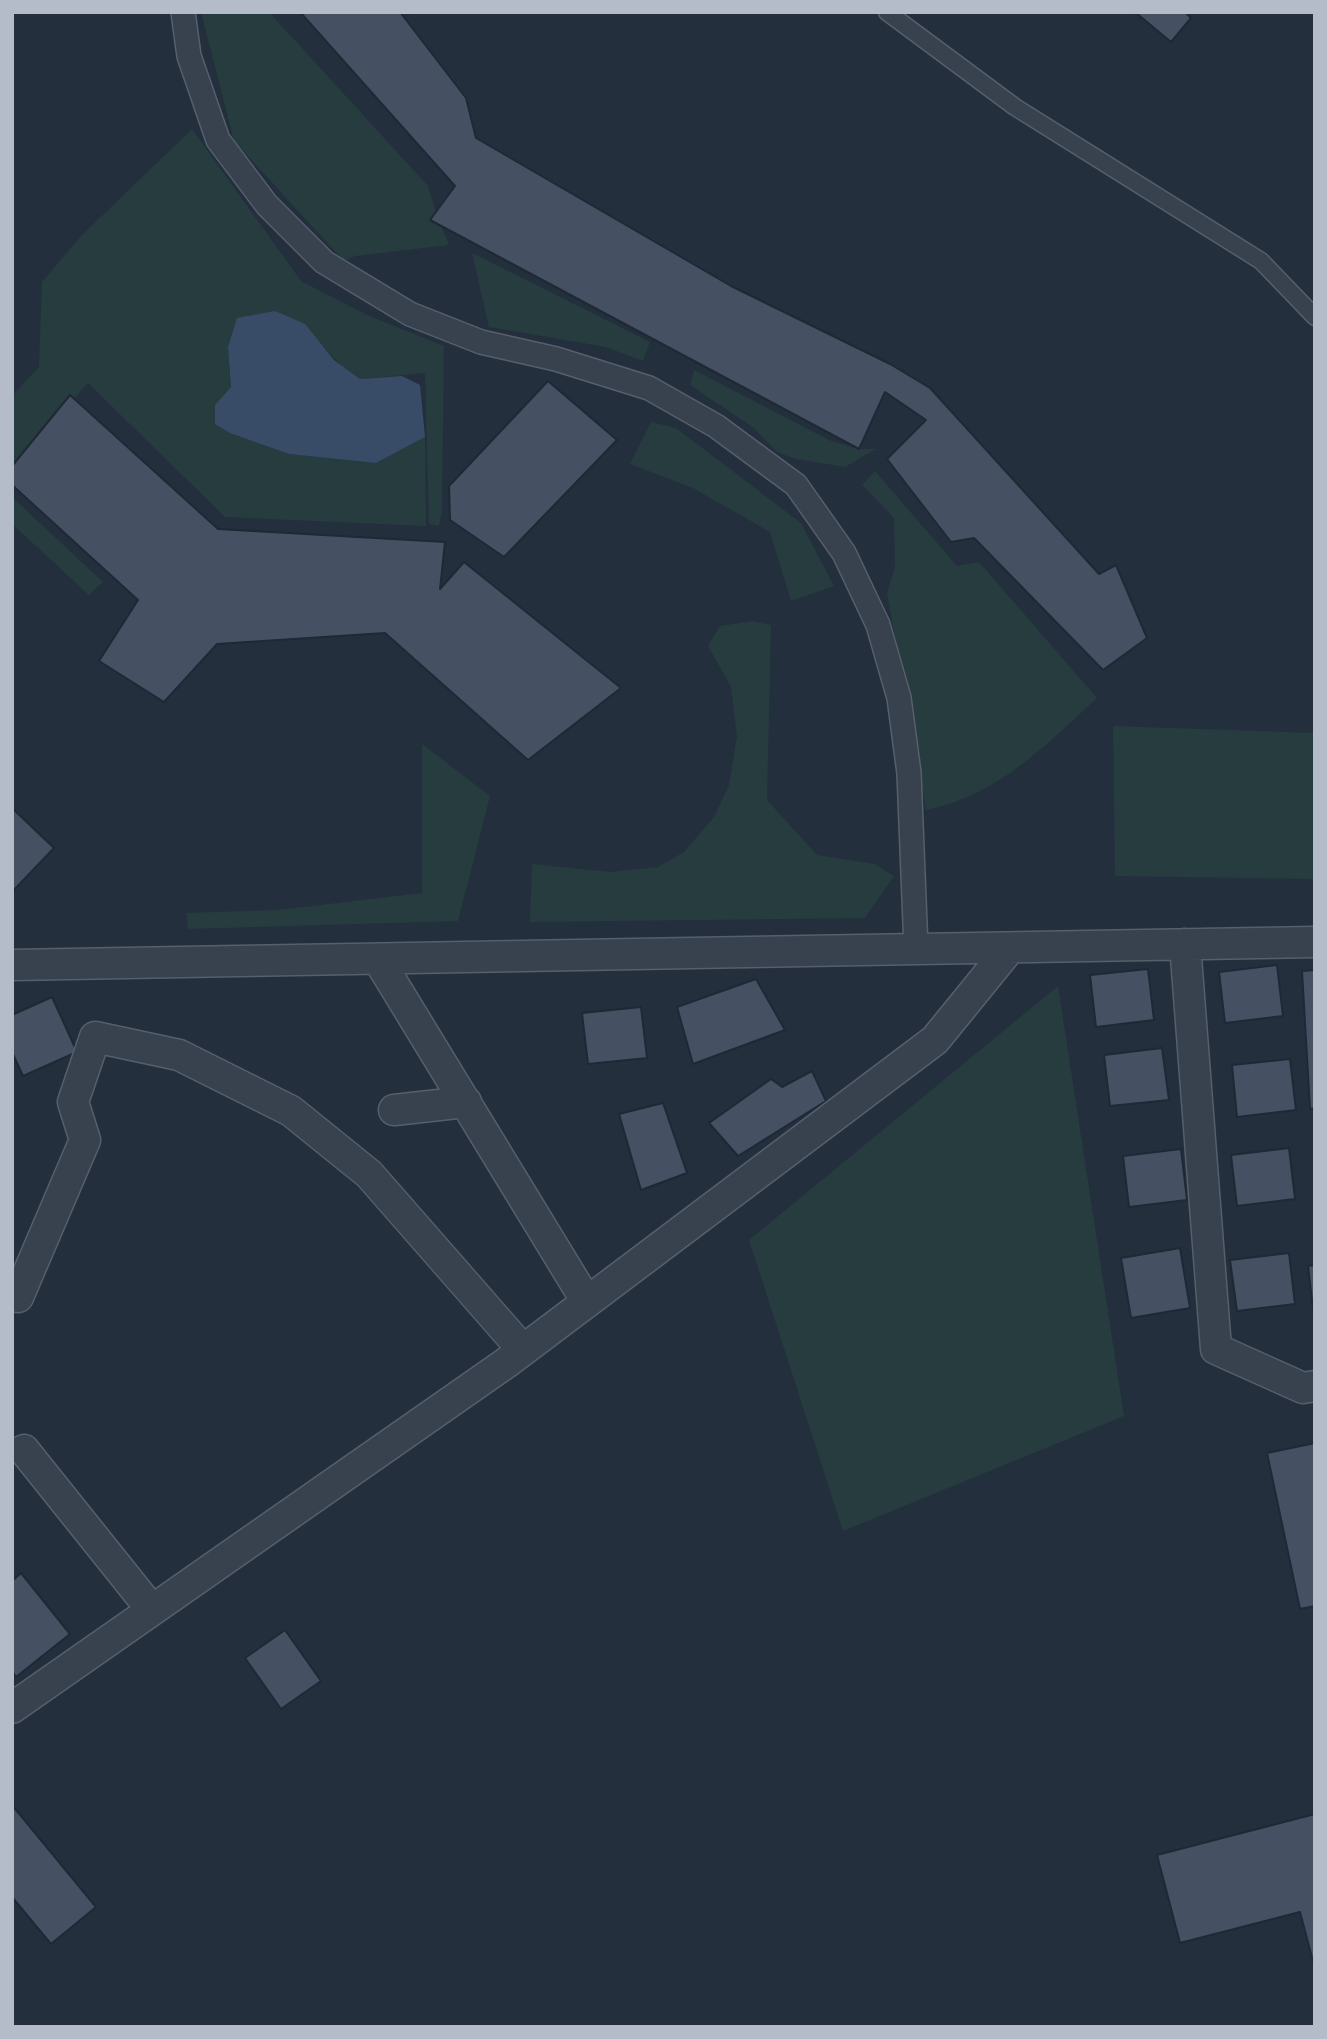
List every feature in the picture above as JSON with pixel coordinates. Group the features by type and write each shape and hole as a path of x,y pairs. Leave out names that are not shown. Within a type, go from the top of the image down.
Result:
{"street":[{"path":"183,12 189,56 218,140 267,205 324,262 410,314 481,342 556,359 649,388 716,426 796,485 844,553 878,625 899,698 909,773 916,949"},
{"path":"12,965 1315,942"},
{"path":"1185,944 1216,1349 1303,1388 1315,1386"},
{"path":"12,1708 523,1350 935,1040 1009,949"},
{"path":"379,959 587,1302"},
{"path":"18,1297 85,1140 73,1102 95,1037 179,1055 291,1111 369,1174 523,1350"},
{"path":"394,1110 466,1102"},
{"path":"24,1450 152,1611"}],"lane":[{"path":"887,12 1015,107 1261,261 1315,317"}],"green space":[{"path":"201,12 269,12 428,186 449,245 355,256 344,261 234,141"},
{"path":"192,129 301,281 367,315 444,346 442,509 439,526 429,524 425,373 360,379 341,365 319,342 228,347 231,387 215,405 289,454 376,463 425,437 426,526 225,517 88,383 12,467 12,396 39,367 42,282 81,236"},
{"path":"472,253 650,342 643,361 606,347 489,327"},
{"path":"694,370 831,441 859,449 876,449 845,467 796,459 777,452 754,428 690,385"},
{"path":"651,422 676,428 801,523 834,586 791,601 770,532 693,488 630,464"},
{"path":"875,471 957,566 979,562 1097,698 1039,751 998,781 952,803 926,810 887,593 895,567 894,518 862,485"},
{"path":"12,497 103,582 89,595 12,524"},
{"path":"753,621 771,625 767,800 817,855 875,864 894,876 865,918 530,922 532,864 610,872 658,867 684,852 714,817 729,785 737,736 731,687 708,646 720,626"},
{"path":"1113,726 1315,733 1315,879 1115,876"},
{"path":"422,744 490,796 458,921 188,929 186,913 278,910 422,893"},
{"path":"1058,986 1124,1416 843,1531 749,1240"}],"water":[{"path":"275,311 305,324 334,360 360,379 402,376 420,385 425,437 376,463 289,454 230,433 215,424 215,405 231,387 228,347 237,318"}],"building":[{"path":"300,12 400,12 466,98 476,138 731,286 890,364 930,388 1099,574 1116,565 1147,638 1103,670 974,538 951,542 887,459 926,420 885,392 859,449 430,220 455,186"},
{"path":"1135,12 1185,12 1191,18 1171,42"},
{"path":"548,381 617,440 504,557 450,520 449,486"},
{"path":"70,395 218,529 445,542 440,589 464,562 621,688 528,760 385,633 217,644 164,702 99,661 138,600 12,485 12,466"},
{"path":"12,808 54,848 12,892"},
{"path":"1277,965 1283,1016 1225,1023 1219,972"},
{"path":"1148,969 1154,1020 1096,1027 1090,975"},
{"path":"1315,970 1315,1108 1310,1109 1302,971"},
{"path":"756,979 785,1030 693,1064 677,1007"},
{"path":"52,997 77,1052 23,1076 12,1052 12,1015"},
{"path":"641,1007 647,1058 588,1064 582,1013"},
{"path":"1162,1048 1169,1100 1110,1106 1104,1055"},
{"path":"1290,1059 1296,1110 1237,1117 1232,1065"},
{"path":"812,1071 826,1101 738,1156 709,1123 771,1079 782,1087"},
{"path":"663,1103 687,1173 641,1190 619,1114"},
{"path":"1289,1148 1295,1199 1237,1206 1231,1155"},
{"path":"1181,1149 1187,1200 1129,1207 1123,1156"},
{"path":"1180,1248 1190,1308 1131,1318 1121,1258"},
{"path":"1289,1253 1295,1304 1237,1311 1230,1260"},
{"path":"1315,1265 1315,1317 1314,1317 1308,1266"},
{"path":"1315,1443 1315,1606 1300,1609 1267,1453"},
{"path":"21,1573 70,1634 16,1677 12,1671 12,1581"},
{"path":"285,1630 321,1681 281,1709 245,1658"},
{"path":"12,1805 96,1907 51,1944 12,1897"},
{"path":"1315,1814 1315,1969 1300,1912 1180,1943 1157,1855"}]}
